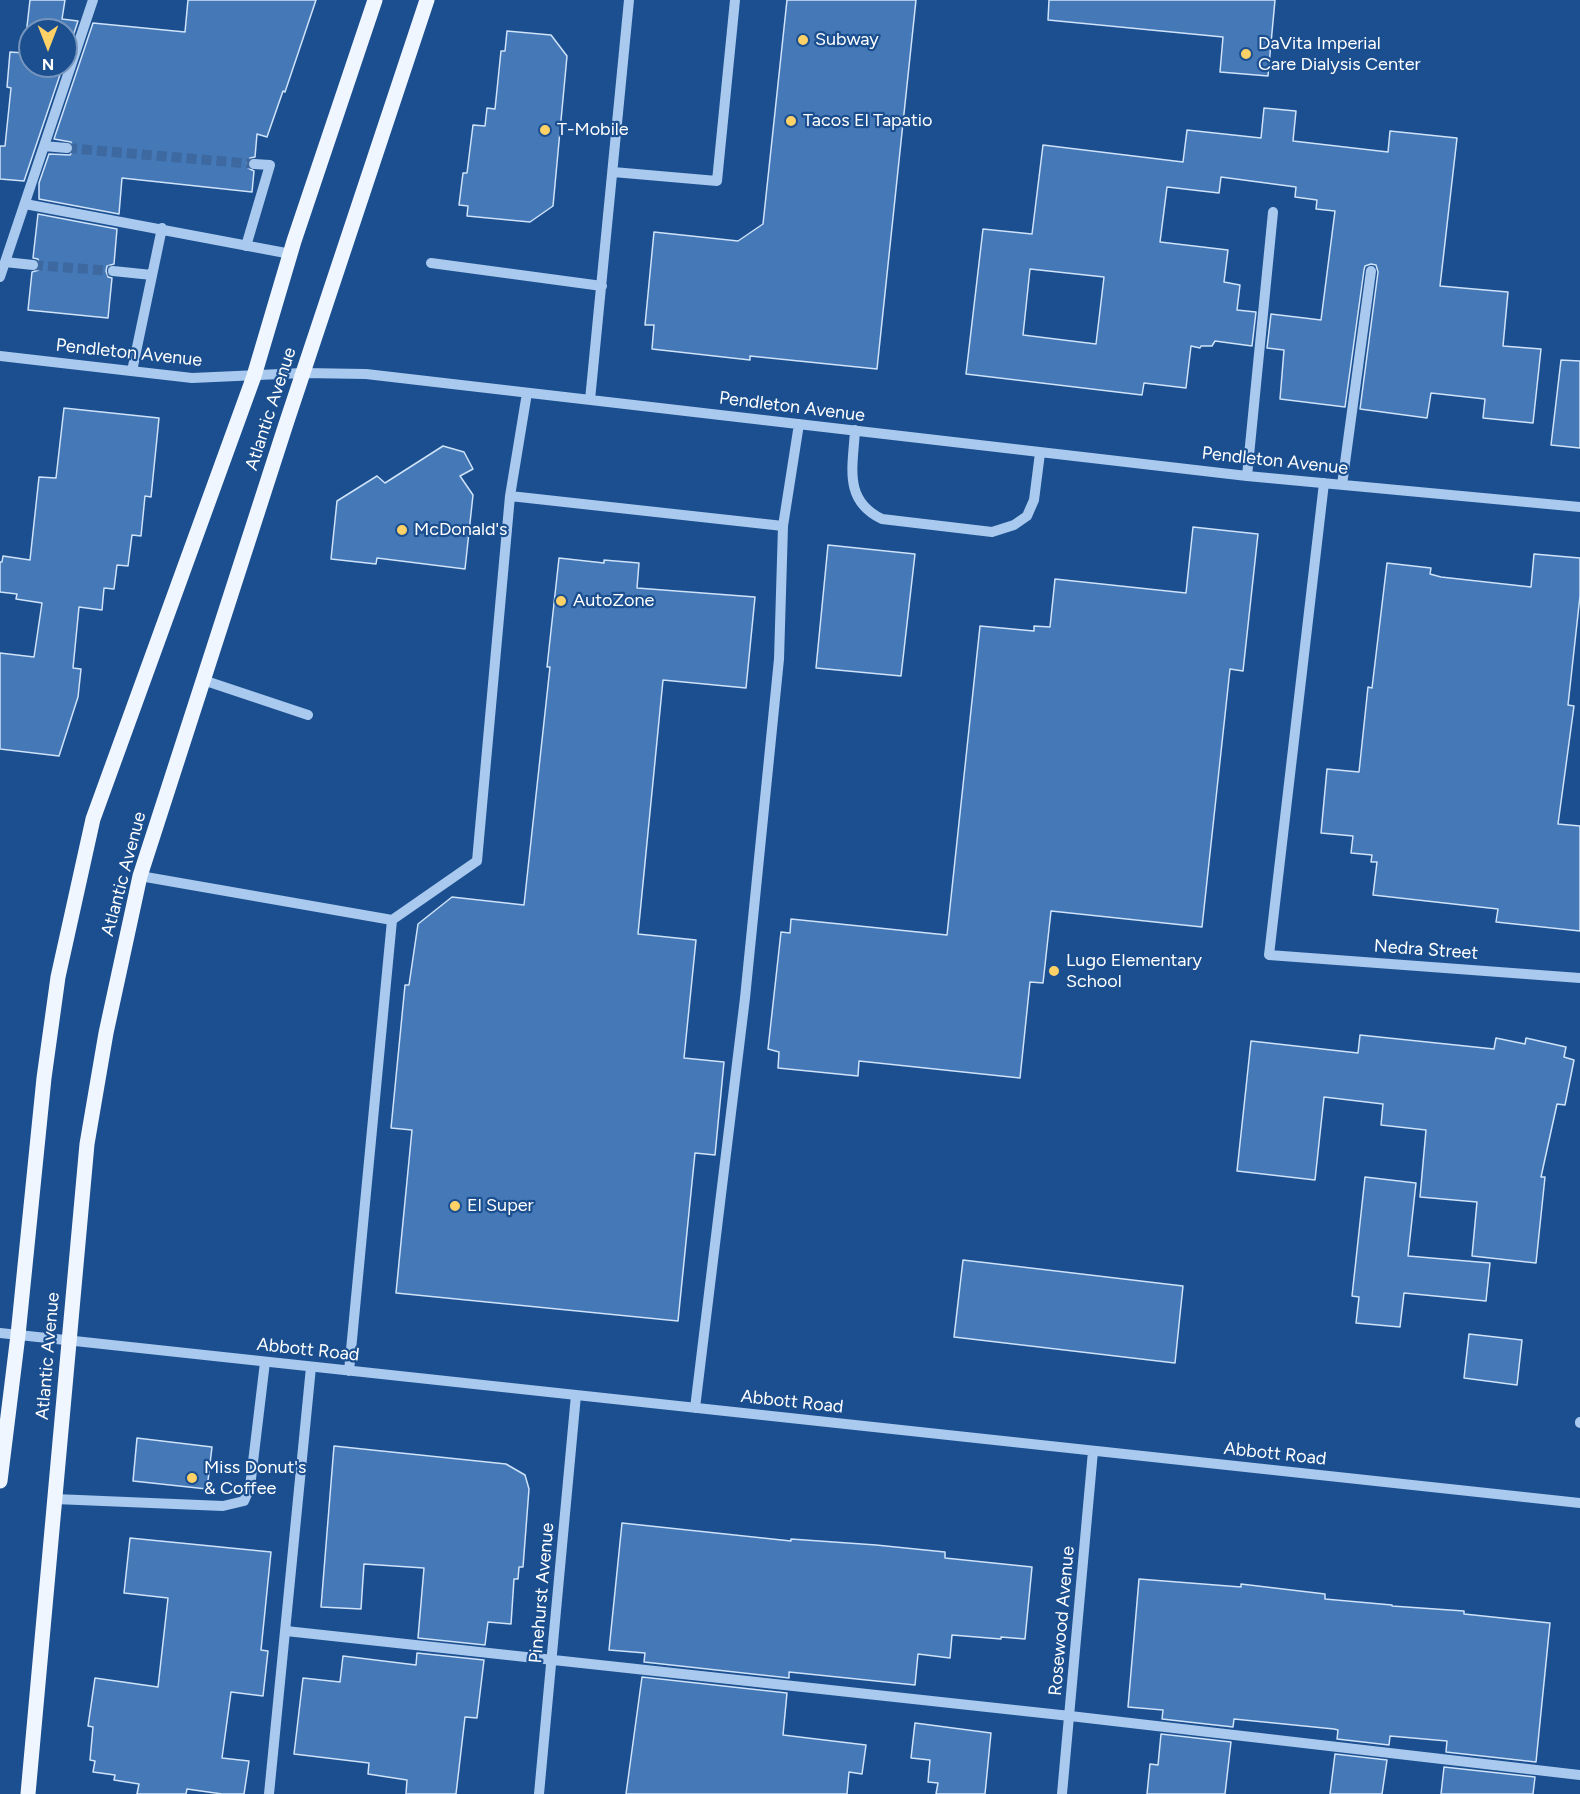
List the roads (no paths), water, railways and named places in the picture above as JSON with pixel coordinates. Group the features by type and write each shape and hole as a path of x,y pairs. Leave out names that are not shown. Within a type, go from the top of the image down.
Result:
{"main road":[{"name":"Atlantic Avenue","path":"0,1480 18,1335 44,1078 58,977 93,819 254,376 291,254 375,0"},
{"name":"Atlantic Avenue","path":"28,1794 87,1144 106,1033 140,876 427,0"}],"street":[{"path":"0,276 93,0"},
{"path":"590,400 629,0"},
{"path":"613,172 717,181 735,0"},
{"path":"44,146 67,148"},
{"path":"246,246 270,165 254,164"},
{"path":"25,204 291,254"},
{"path":"1247,476 1273,212"},
{"path":"132,371 162,228"},
{"path":"5,262 33,265"},
{"path":"431,263 602,286"},
{"path":"113,271 152,275"},
{"path":"1342,485 1371,271"},
{"name":"Pendleton Avenue","path":"0,356 192,378 303,373 366,374 1247,476 1580,507"},
{"path":"140,876 392,920 477,861 510,496 527,393"},
{"path":"695,1408 745,998 779,659 783,526 799,424"},
{"path":"855,430 852,479 856,496 869,513 882,519 992,532 1014,525 1027,516 1034,500 1040,453"},
{"name":"Nedra Street","path":"1324,483 1269,955 1580,978"},
{"path":"510,496 783,526"},
{"path":"203,680 308,715"},
{"path":"350,1371 392,920"},
{"name":"Abbott Road","path":"0,1333 1580,1503"},
{"path":"54,1499 223,1506 244,1501 250,1486 265,1362"},
{"path":"269,1794 311,1366"},
{"name":"Pinehurst Avenue","path":"539,1794 576,1395"},
{"name":"Rosewood Avenue","path":"1062,1794 1093,1451"},
{"path":"286,1631 1070,1716 1580,1775"}],"tunnel":[{"path":"67,148 254,164"},
{"path":"33,265 113,271"}],"place":[{"name":"Subway","path":"803,40"},
{"name":"DaVita Imperial Care Dialysis Center","path":"1246,54"},
{"name":"Tacos El Tapatio","path":"791,121"},
{"name":"T-Mobile","path":"545,130"},
{"name":"McDonald's","path":"402,530"},
{"name":"AutoZone","path":"561,601"},
{"name":"Lugo Elementary School","path":"1054,971"},
{"name":"El Super","path":"455,1206"},
{"name":"Miss Donut's & Coffee","path":"192,1478"}]}
